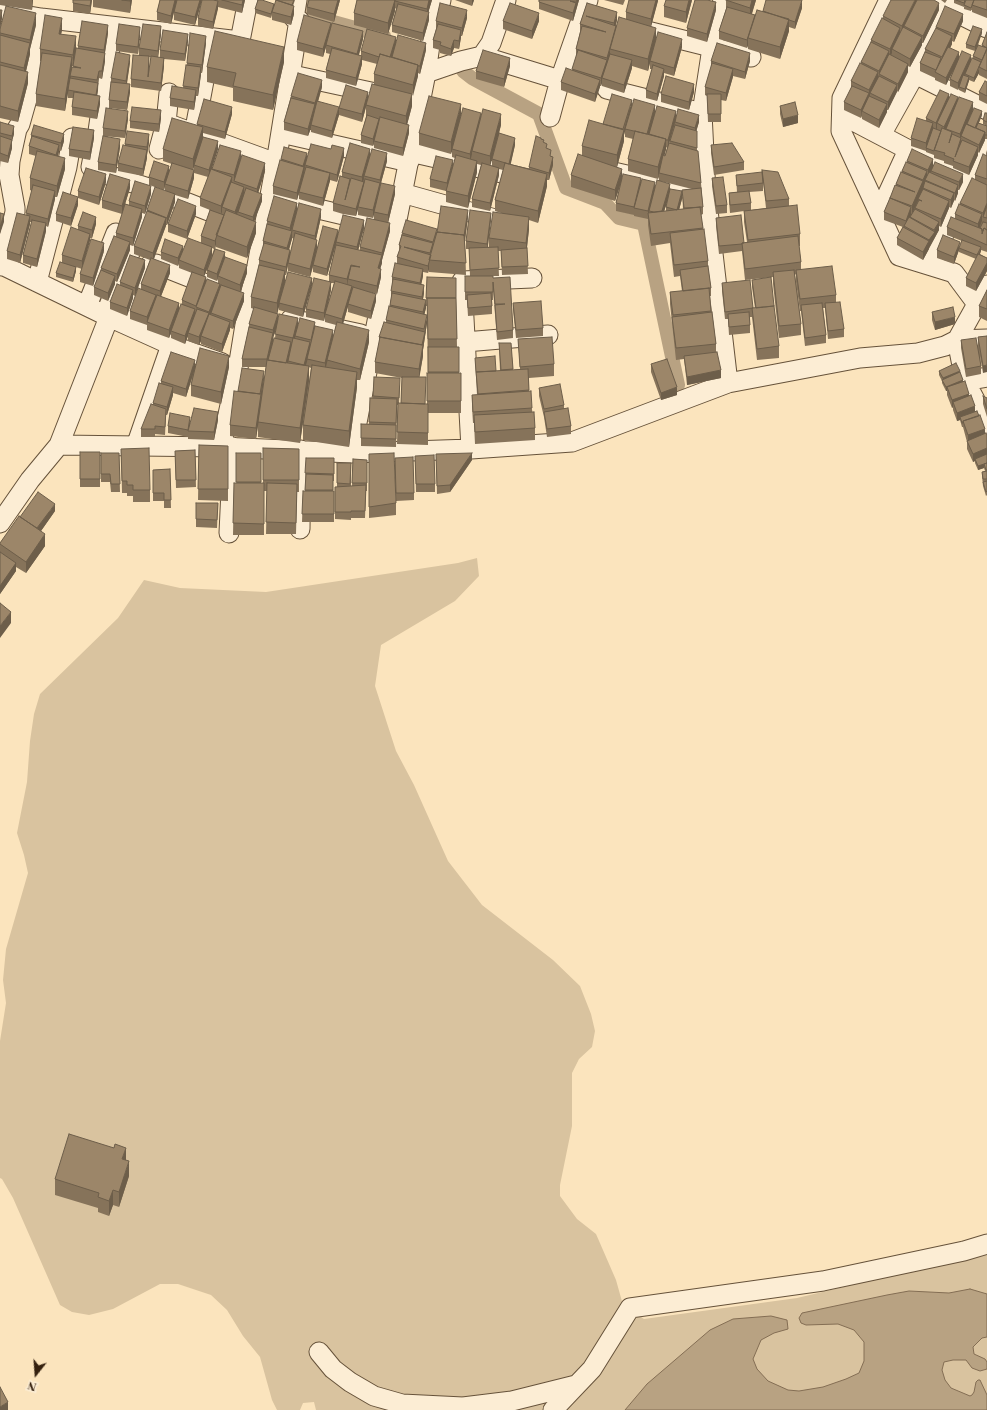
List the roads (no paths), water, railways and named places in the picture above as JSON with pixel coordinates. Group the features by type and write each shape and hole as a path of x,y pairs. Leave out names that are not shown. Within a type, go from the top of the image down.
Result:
{"street":[{"path":"0,11 113,27 240,41 248,0"},
{"path":"237,296 263,272 263,232 276,163 299,20 294,18 297,0"},
{"path":"351,453 374,337 374,296 395,228 409,157 427,104 426,73 430,45 441,0"},
{"path":"482,56 492,43 506,0"},
{"path":"550,117 560,80 588,0"},
{"path":"724,0 712,48 702,113 706,193 717,220 725,288 728,383"},
{"path":"889,0 842,98 841,131 899,256 954,273 977,304"},
{"path":"881,135 915,74 943,2 987,28"},
{"path":"41,18 28,126 17,128 10,161 9,175 15,212 1,265 171,345 246,369"},
{"path":"113,27 98,132 91,165 93,170 155,190 263,232"},
{"path":"639,30 751,57"},
{"path":"194,134 212,38"},
{"path":"426,73 461,61 482,56 560,80"},
{"path":"290,74 427,104"},
{"path":"915,74 987,110"},
{"path":"607,89 702,113"},
{"path":"159,149 166,123 168,93"},
{"path":"842,115 987,191"},
{"path":"166,123 276,163"},
{"path":"36,282 67,167 64,136 75,128 98,132"},
{"path":"281,133 545,182"},
{"path":"929,265 987,146"},
{"path":"879,213 908,150"},
{"path":"581,164 706,193"},
{"path":"0,523 30,480 59,445 113,319 155,190"},
{"path":"402,193 510,223"},
{"path":"269,197 395,228"},
{"path":"87,306 116,234"},
{"path":"113,319 149,266 152,264 156,264 237,296"},
{"path":"471,449 462,281 532,278"},
{"path":"987,284 957,340 966,381 981,402 987,429"},
{"path":"229,533 227,447 246,369 237,296"},
{"path":"281,317 374,337"},
{"path":"466,342 548,336"},
{"path":"59,445 227,447 351,453 471,449 572,442 728,383 860,358 918,353 945,346 957,340 987,339"},
{"path":"136,446 171,345"},
{"path":"966,381 987,377"},
{"path":"300,529 301,450"},
{"path":"553,1410 592,1368 630,1308 823,1281 964,1251 987,1244"},
{"path":"319,1352 333,1369 350,1382 374,1396 402,1404 463,1407 512,1401 576,1385"}],"waterway":[{"path":"303,0 301,13 384,36"},
{"path":"463,71 472,78 539,114 566,188 605,203 619,218 644,224 678,385"}]}
